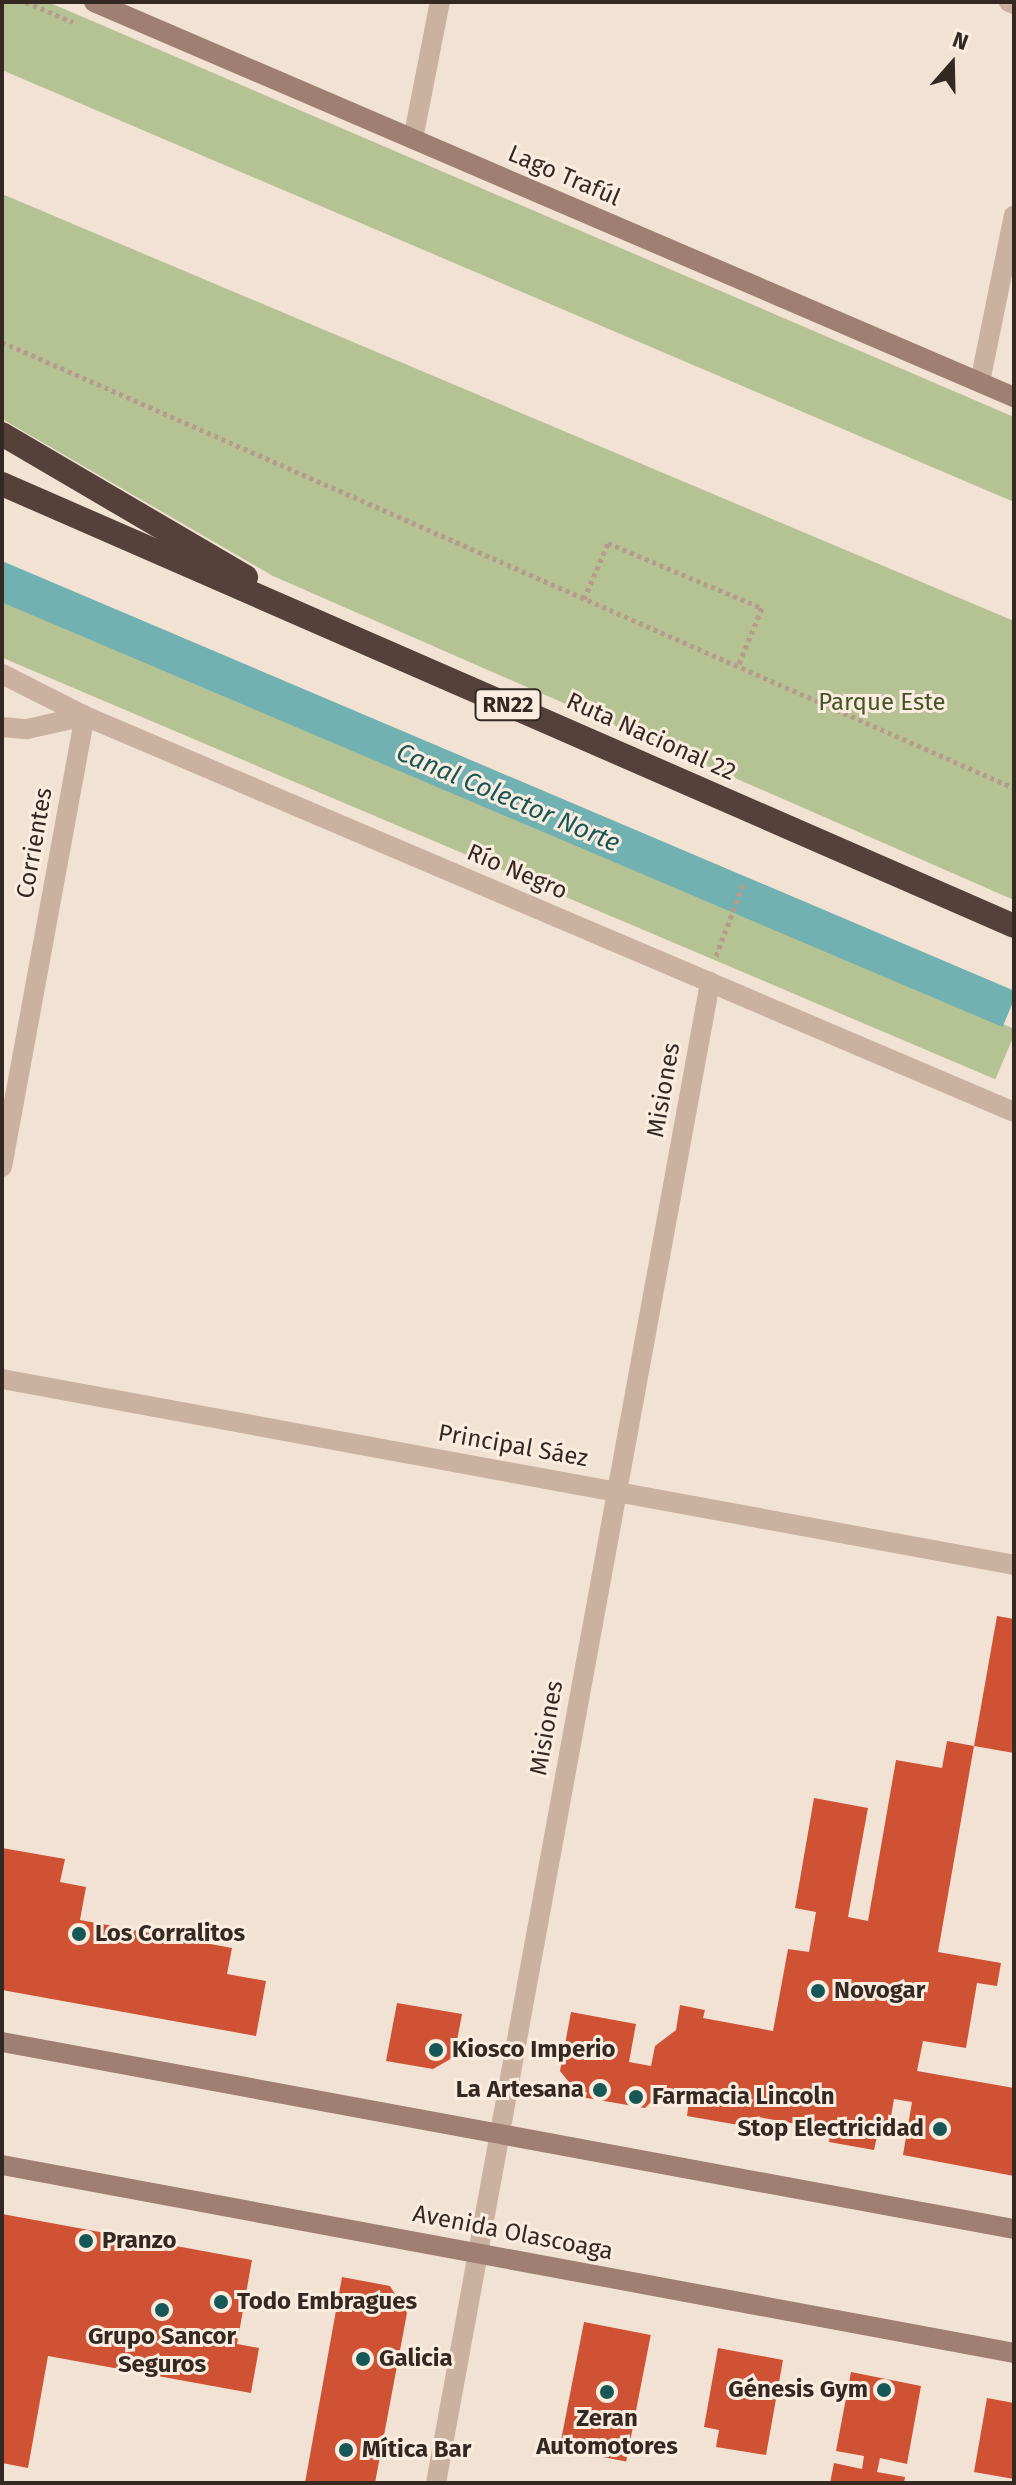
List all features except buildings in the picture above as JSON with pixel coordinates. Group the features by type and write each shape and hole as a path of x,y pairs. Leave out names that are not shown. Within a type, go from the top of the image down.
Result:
{"highway":[{"path":"2,434 342,633"},
{"name":"Ruta Nacional 22","path":"2,484 1014,926"}],"main road":[{"name":"Lago Trafúl","path":"94,2 1014,397"},
{"path":"2,2042 1014,2229"},
{"name":"Avenida Olascoaga","path":"2,2165 1014,2353"}],"street":[{"path":"413,139 440,2"},
{"path":"980,382 1014,215"},
{"name":"Río Negro","path":"2,674 85,716 1014,1112"},
{"path":"2,727 27,729 85,716"},
{"name":"Corrientes","path":"2,1167 85,716"},
{"name":"Misiones","path":"436,2483 710,982"},
{"name":"Principal Sáez","path":"2,1379 1014,1565"}],"path":[{"path":"2,342 1014,788"},
{"path":"584,599 608,543 762,608 738,666"},
{"path":"710,982 744,882"}],"green space":[{"path":"2,2 48,2 1014,417 1014,502 2,70"},
{"name":"Parque Este","path":"2,194 1014,621 1014,900 273,576 2,419"},
{"path":"2,599 1014,1029 995,1079 2,658"}],"water":[{"name":"Canal Colector Norte","path":"2,561 1014,991 1014,1000 1002,1027 2,602"}],"place":[{"name":"Los Corralitos","path":"79,1934"},
{"name":"Novogar","path":"818,1991"},
{"name":"Kiosco Imperio","path":"436,2050"},
{"name":"La Artesana","path":"600,2090"},
{"name":"Farmacia Lincoln","path":"636,2097"},
{"name":"Stop Electricidad","path":"940,2129"},
{"name":"Pranzo","path":"86,2241"},
{"name":"Todo Embragues","path":"221,2302"},
{"name":"Grupo Sancor Seguros","path":"162,2310"},
{"name":"Galicia","path":"363,2359"},
{"name":"Génesis Gym","path":"884,2390"},
{"name":"Zeran Automotores","path":"607,2392"},
{"name":"Mítica Bar","path":"346,2450"}]}
